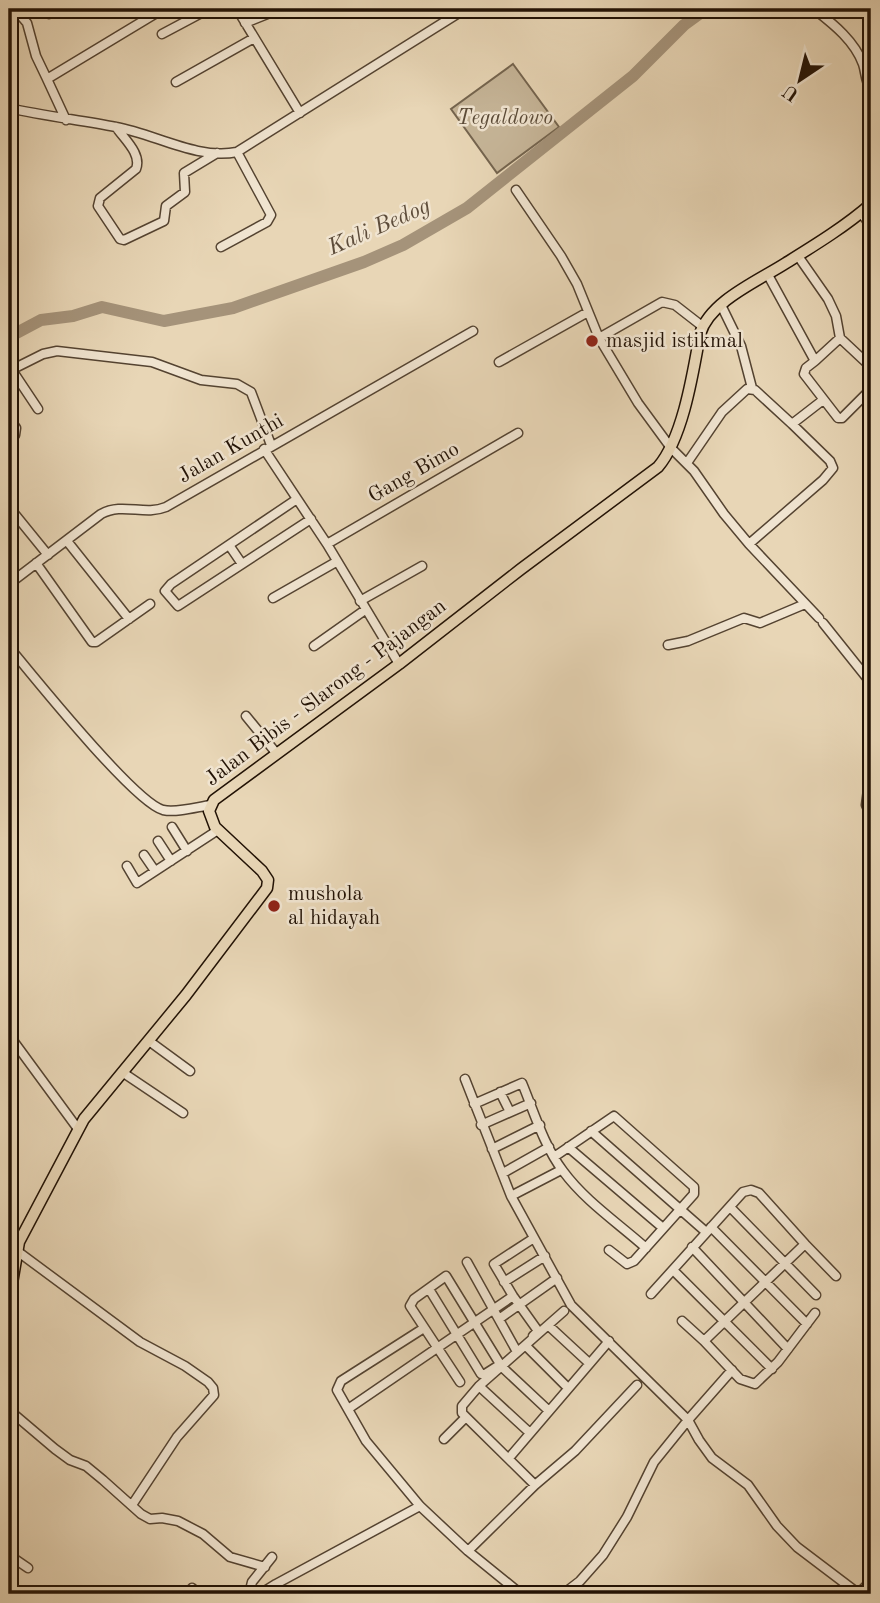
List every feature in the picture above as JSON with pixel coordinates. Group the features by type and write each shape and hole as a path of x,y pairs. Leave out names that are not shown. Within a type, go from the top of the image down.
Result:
{"main road":[{"name":"Jalan Bibis - Slarong - Pajangan","path":"218,830 209,811 218,796 399,664 666,458 671,448 702,326 721,305 798,256 871,204"},
{"path":"9,1301 13,1248 78,1129 99,1099 149,1041 251,912 267,888 268,880 262,871 218,830"}],"street":[{"path":"15,9 27,23 36,56 66,120"},
{"path":"47,79 163,9"},
{"path":"162,34 209,9"},
{"path":"237,9 300,113"},
{"path":"245,23 280,9"},
{"path":"9,108 116,127 194,149 227,154 237,152 465,9"},
{"path":"814,9 841,30 861,60 866,82 871,90"},
{"path":"176,82 254,38"},
{"path":"116,127 137,156 138,164 136,169 100,198 98,206 120,239 124,240 164,221 166,206 185,192 184,173 217,153"},
{"path":"221,247 267,222 271,215 237,152"},
{"path":"516,190 562,256 577,284 599,338 622,380 671,448 687,463 749,544 821,620 871,683"},
{"path":"861,213 871,226"},
{"path":"798,256 828,299 836,316 840,338 871,367"},
{"path":"768,275 815,362"},
{"path":"599,338 662,302 675,305 702,326"},
{"path":"721,305 741,346 752,388 830,461 833,468 823,480 749,544"},
{"path":"499,362 588,312"},
{"name":"Jalan Kunthi","path":"9,584 102,514 114,508 150,512 166,507 473,331"},
{"path":"840,338 806,368 804,374 840,419 868,392"},
{"path":"38,409 11,370 43,354 57,351 152,362 201,380 237,384 251,392 268,447 399,664"},
{"path":"687,463 722,412 747,389 752,388"},
{"path":"792,424 823,400"},
{"path":"9,418 16,428 15,435 9,441"},
{"name":"Gang Bimo","path":"327,544 519,433"},
{"path":"298,499 167,587 165,591 178,606 311,519"},
{"path":"9,508 48,555"},
{"path":"67,541 129,619"},
{"path":"229,545 242,564"},
{"path":"273,598 336,562"},
{"path":"36,563 92,642 96,642 150,604"},
{"path":"360,601 422,566"},
{"path":"668,645 688,642 744,618 760,623 805,604"},
{"path":"314,646 365,610"},
{"path":"9,647 50,697 152,804 170,811 211,805"},
{"path":"246,716 277,754"},
{"path":"871,767 866,804 871,817"},
{"path":"172,827 187,851"},
{"path":"127,866 137,883 218,830"},
{"path":"158,841 172,861"},
{"path":"144,855 155,871"},
{"path":"9,1035 78,1129"},
{"path":"149,1041 190,1071"},
{"path":"122,1072 183,1113"},
{"path":"465,1079 511,1196 572,1305 688,1420 712,1458 748,1485 777,1526 797,1547 858,1594 871,1581"},
{"path":"474,1104 522,1083 549,1147 562,1170 581,1192 646,1248"},
{"path":"500,1092 510,1112"},
{"path":"481,1125 531,1103"},
{"path":"554,1157 614,1116 694,1187 694,1194 631,1264 627,1264 610,1250"},
{"path":"492,1149 540,1125"},
{"path":"591,1131 708,1230 807,1324"},
{"path":"503,1173 549,1147"},
{"path":"568,1147 663,1228"},
{"path":"511,1196 562,1170"},
{"path":"651,1294 743,1192 755,1191 836,1276"},
{"path":"730,1207 816,1295"},
{"path":"429,1289 481,1374 485,1374 501,1366 538,1331 494,1266 495,1262 534,1238"},
{"path":"704,1341 805,1244"},
{"path":"692,1247 788,1349"},
{"path":"13,1248 140,1342 185,1366 208,1381 213,1388 214,1395 177,1437 132,1505"},
{"path":"504,1282 545,1256"},
{"path":"467,1262 516,1350"},
{"path":"673,1270 772,1368"},
{"path":"460,1382 411,1309 411,1302 448,1276 473,1324 501,1366 549,1411"},
{"path":"499,1319 557,1278"},
{"path":"348,1409 513,1296"},
{"path":"535,1485 462,1413 462,1406 479,1386 564,1311"},
{"path":"682,1321 740,1379 755,1384 772,1368 815,1314"},
{"path":"549,1326 589,1363"},
{"path":"424,1328 341,1381 337,1390 366,1441 420,1506 468,1551 521,1594"},
{"path":"509,1458 609,1341"},
{"path":"526,1346 568,1388"},
{"path":"564,1594 580,1581 603,1555 627,1517 654,1462 732,1370"},
{"path":"468,1551 535,1485 575,1451 637,1385"},
{"path":"479,1386 530,1433"},
{"path":"9,1409 71,1460 86,1466 141,1514 150,1519 178,1521 194,1529 230,1557 265,1567"},
{"path":"444,1439 466,1417"},
{"path":"260,1594 420,1506"},
{"path":"9,1555 28,1569"},
{"path":"249,1594 252,1582 272,1558"}],"green space":[{"name":"Tegaldowo","path":"513,64 559,127 497,173 451,109"}],"waterway":[{"name":"Kali Bedog","path":"9,337 41,320 73,316 102,307 164,321 233,308 364,262 403,245 467,208 633,76 684,25 706,9"}],"place":[{"name":"masjid istikmal","path":"592,341"},
{"name":"mushola al hidayah","path":"274,906"}]}
